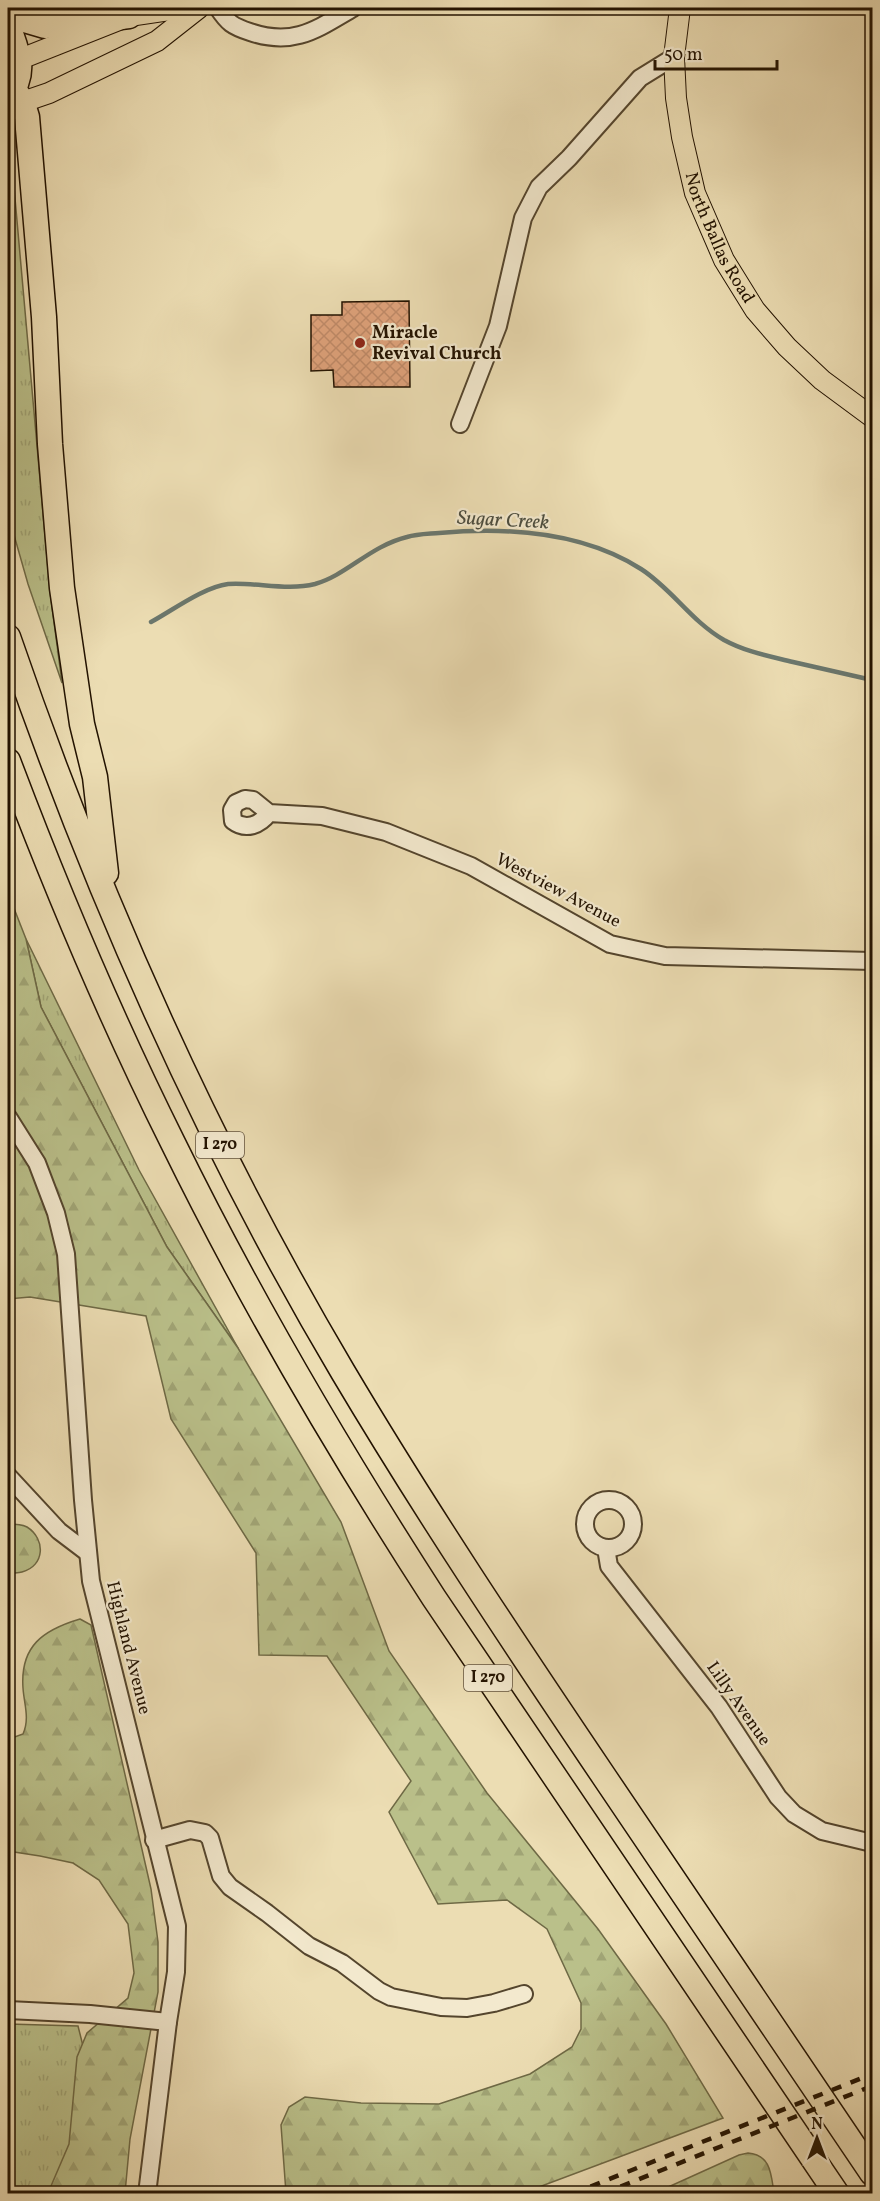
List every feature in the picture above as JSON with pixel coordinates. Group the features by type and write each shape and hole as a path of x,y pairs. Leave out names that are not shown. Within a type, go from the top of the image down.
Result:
{"highway":[{"path":"8,11 45,26 129,16"},
{"path":"8,25 13,62 19,79 12,96 30,138 62,588 81,724 95,777 109,902"},
{"name":"I 270","path":"8,637 45,741 148,993 219,1143 301,1298 433,1521 873,2173"},
{"name":"I 270","path":"8,762 41,849 86,955 167,1132 232,1258 296,1372 386,1523 428,1588 837,2193"}],"main road":[{"path":"13,62 129,16 183,8"},
{"path":"12,96 49,93 157,40 199,8"},
{"name":"North Ballas Road","path":"680,8 674,57 680,120 695,193 724,260 755,310 787,347 822,380 873,417"}],"street":[{"path":"218,8 228,22 275,39 298,37 311,32 353,8"},
{"path":"460,424 498,326 523,218 539,188 569,158 640,78 674,57"},
{"name":"Westview Avenue","path":"269,813 322,816 386,832 471,866 610,944 665,956 873,961"},
{"name":"Highland Avenue","path":"8,1117 37,1163 56,1213 66,1254 91,1581 177,1926 176,1972 147,2193"},
{"path":"8,1476 59,1531 88,1553"},
{"name":"Lilly Avenue","path":"606,1548 609,1566 719,1707 778,1797 794,1814 822,1831 873,1843"},
{"path":"154,1840 190,1830 205,1833 210,1838 221,1876 230,1887 267,1912 309,1946 342,1962 379,1991 391,1997 441,2007 467,2008 524,1994"},
{"path":"8,2010 90,2014 168,2022"}],"green space":[{"path":"8,141 10,142 50,592 62,683 28,584 8,514"},
{"path":"8,893 26,939 41,1007 167,1247 238,1348 341,1522 389,1651 487,1793 598,1929 666,2024 723,2118 523,2193 286,2193 281,2125 289,2107 305,2097 361,2103 439,2104 530,2074 572,2047 581,2029 581,2003 547,1929 507,1900 438,1904 389,1812 411,1781 327,1656 259,1655 256,1553 171,1419 146,1316 30,1297 8,1299"},
{"path":"26,939 139,1170 238,1348 167,1247 41,1007"},
{"path":"8,1524 27,1527 37,1538 40,1545 39,1558 30,1569 8,1574"},
{"path":"80,1619 91,1625 151,1889 158,1942 158,1992 130,2139 125,2193 48,2193 69,2144 77,2057 87,2033 128,1998 134,1973 128,1924 99,1880 73,1863 8,1851 8,1737 23,1734 25,1728 23,1673 25,1661 36,1642 45,1635"},
{"path":"8,2024 78,2026 101,2118 89,2193 8,2194"},
{"path":"748,2153 761,2157 766,2162 771,2173 774,2193 655,2193 739,2155"}],"building":[{"name":"Miracle Revival Church","path":"409,301 410,387 334,387 333,370 311,371 311,315 342,315 342,302"}],"waterway":[{"name":"Sugar Creek","path":"151,622 199,594 219,586 239,584 294,587 315,584 338,574 370,553 394,541 411,536 465,531 517,532 569,540 618,557 652,577 701,624 724,640 741,648 766,656 872,680"}],"railway":[{"path":"572,2194 872,2074"},
{"path":"602,2194 872,2086"}],"place":[{"name":"Miracle Revival Church","path":"360,343"}]}
